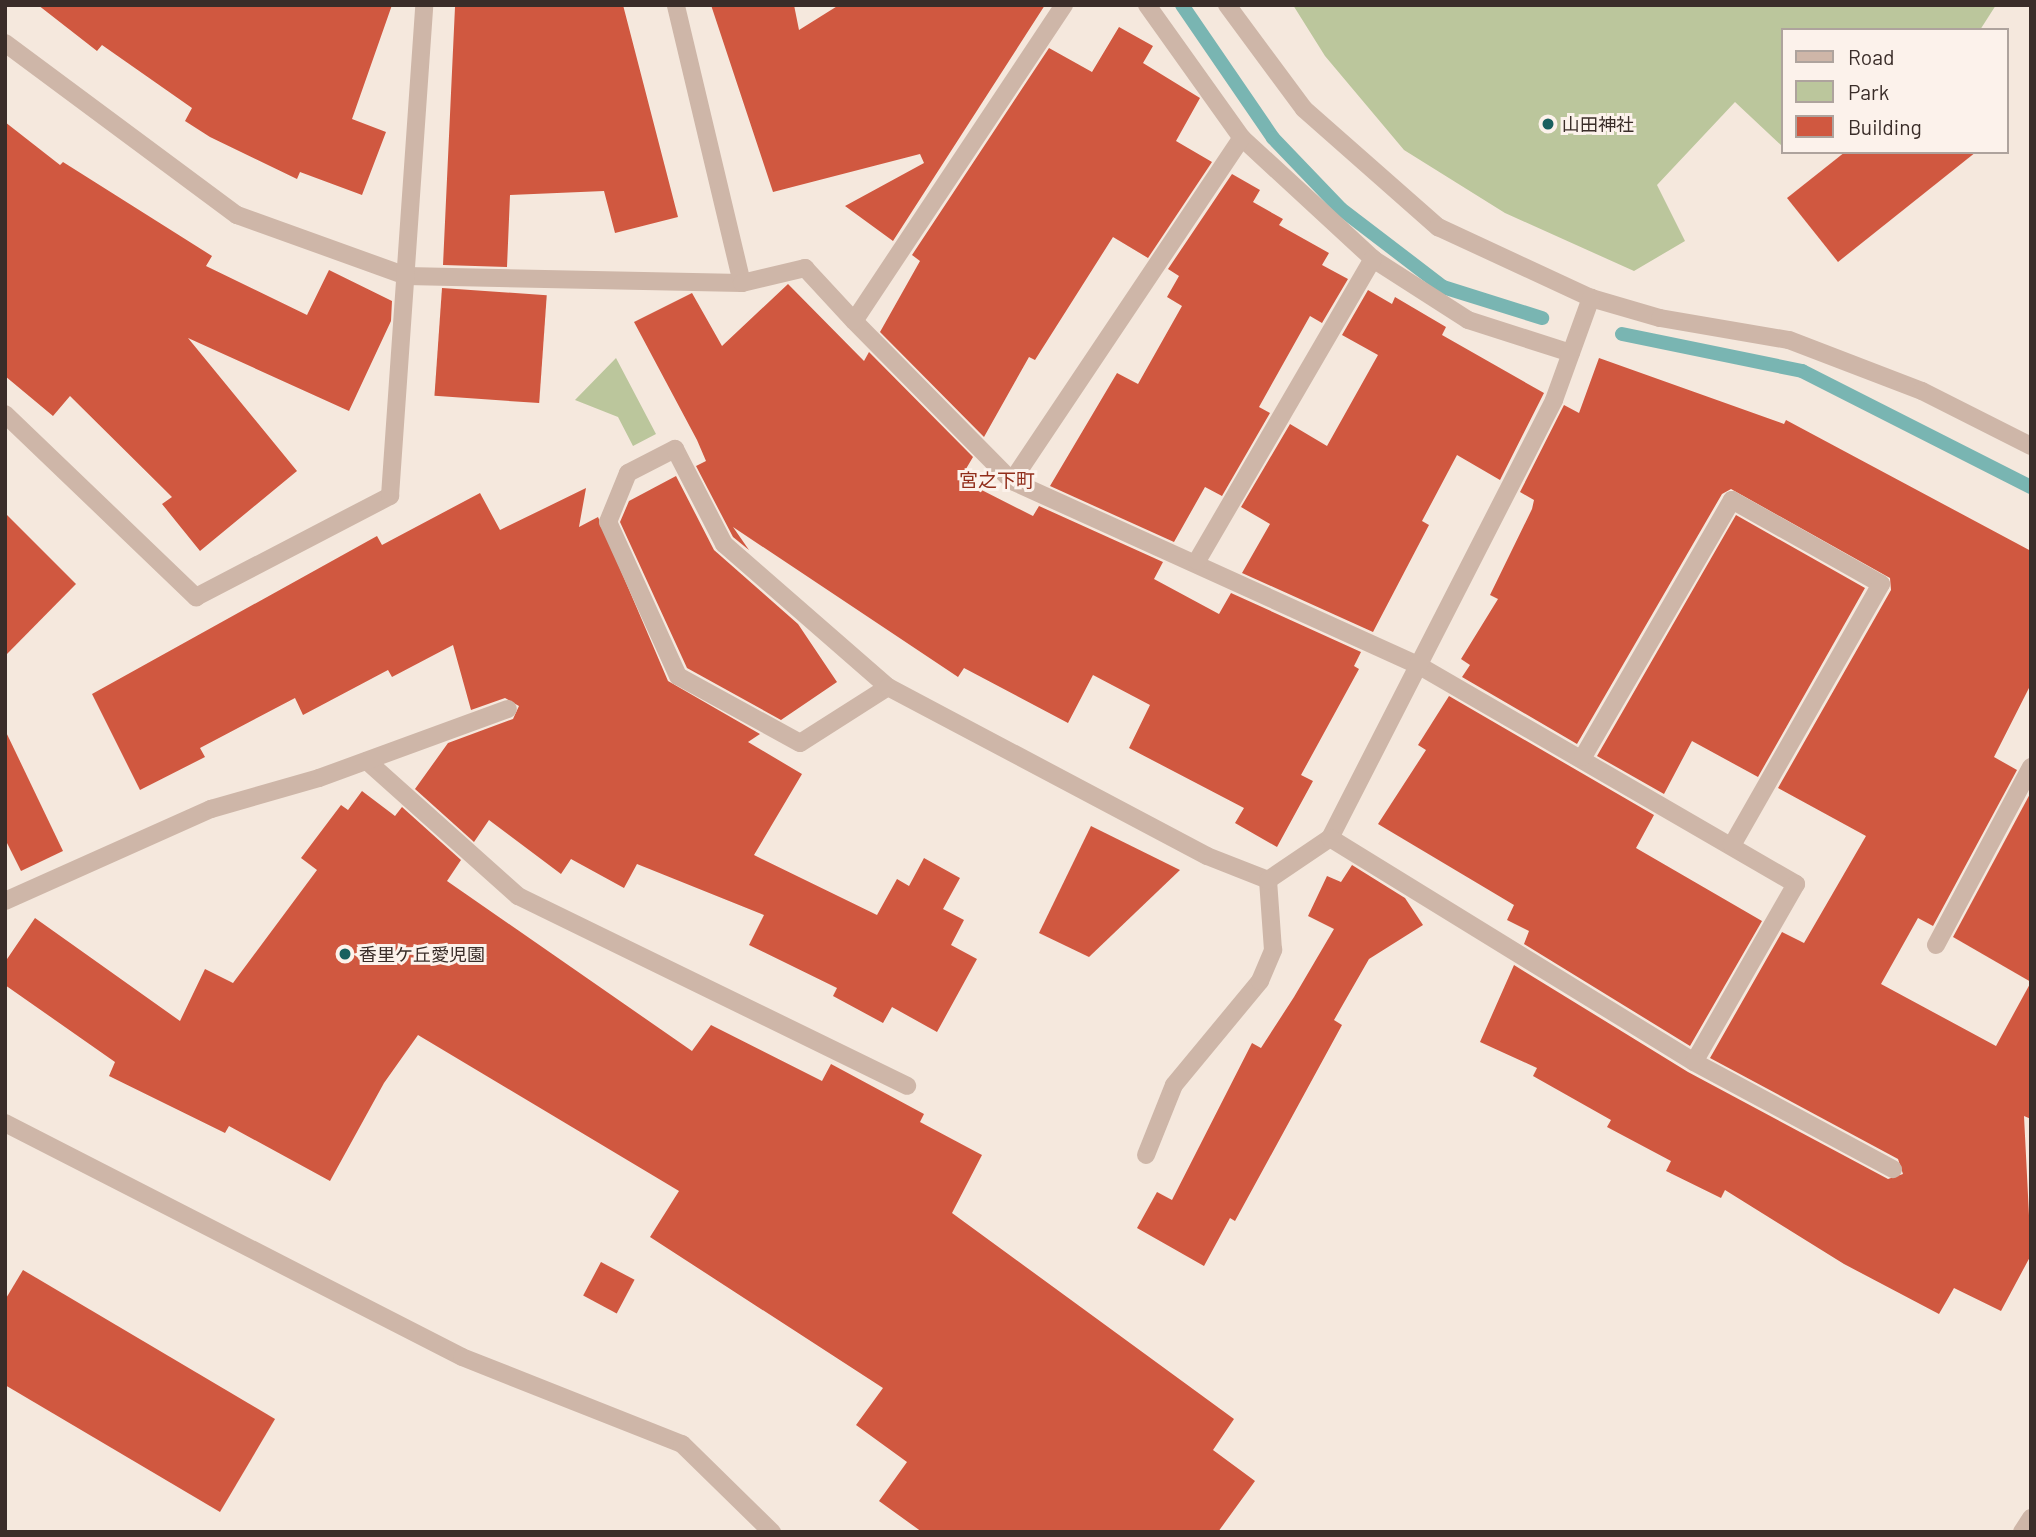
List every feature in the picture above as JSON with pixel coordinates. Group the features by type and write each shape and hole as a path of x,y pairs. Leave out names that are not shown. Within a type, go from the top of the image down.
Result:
{"street":[{"path":"5,414 196,597 390,496 424,5"},
{"path":"676,5 742,283"},
{"path":"854,321 1064,5"},
{"path":"1147,5 1242,138 1373,259 1468,320 1571,354"},
{"path":"1227,5 1304,109 1438,227 1591,298 1660,318 1788,340 1922,391 2031,446"},
{"path":"5,43 237,215 406,276 742,283 805,268 1012,481 1197,561 1418,665 1583,757 1796,884 1694,1062"},
{"path":"1012,481 1242,138"},
{"path":"1197,561 1373,259"},
{"path":"1268,880 1331,838 1554,400 1591,298"},
{"path":"888,687 800,743 678,677 608,522 628,473 675,449 724,544 888,687 1207,856 1268,880"},
{"path":"1583,757 1732,500 1881,584 1732,845"},
{"path":"5,901 211,809 366,761 508,709"},
{"path":"366,761 518,896 907,1086"},
{"path":"1936,945 2031,767"},
{"path":"1331,838 1694,1062 1893,1170"},
{"path":"1146,1155 1174,1085 1260,981 1273,950 1268,880"},
{"path":"5,1123 462,1357 682,1444 772,1532"},
{"path":"2022,1532 2031,1518"}],"green space":[{"name":"山田神社","path":"1293,5 1996,5 1981,28 1780,28 1780,144 1735,102 1657,185 1685,241 1634,271 1505,213 1404,150 1325,56"},
{"path":"616,358 656,434 633,446 618,417 575,400"}],"building":[{"path":"38,5 392,5 352,119 386,132 362,195 300,172 297,179 210,137 185,121 192,108 102,45 97,51"},
{"path":"623,5 678,217 615,233 604,191 510,195 507,267 443,265 455,7"},
{"path":"711,5 794,5 799,30 839,5 1045,5 893,241 845,206 924,163 920,154 773,192"},
{"path":"1119,27 1153,46 1143,63 1200,98 1176,141 1212,162 1148,258 1113,237 1035,360 1029,357 984,437 880,332 920,261 912,255 1049,48 1092,72"},
{"path":"5,122 60,165 63,162 212,256 206,266 307,315 329,270 392,301 391,321 349,411 188,338 297,471 200,551 162,504 172,497 70,396 53,416 5,376"},
{"path":"1842,154 1973,154 1838,262 1787,198"},
{"path":"1232,174 1260,190 1253,202 1283,219 1279,225 1329,253 1322,265 1348,279 1322,323 1310,316 1259,407 1270,413 1222,496 1205,487 1174,542 1050,486 1117,373 1138,384 1182,306 1167,297 1179,276 1168,269"},
{"path":"788,284 864,361 869,352 973,457 960,479 1033,516 1039,506 1163,562 1154,579 1219,614 1231,593 1361,652 1354,666 1359,669 1301,775 1313,781 1277,847 1235,823 1244,808 1129,748 1150,705 1093,675 1068,723 964,668 958,677 733,527 749,550 733,537 696,466 706,461 697,440 634,322 692,293 722,346"},
{"path":"442,288 547,295 539,403 434,396"},
{"path":"1368,290 1392,304 1395,297 1446,327 1442,335 1544,393 1500,480 1457,455 1422,521 1429,525 1373,632 1242,573 1270,524 1241,507 1290,424 1327,446 1378,355 1342,335"},
{"path":"1599,358 1784,424 1786,420 2031,551 2031,684 1994,757 2017,770 1933,926 1918,918 1881,984 1996,1046 2031,982 2031,1119 2024,1116 2031,1255 2001,1311 1954,1288 1939,1314 1844,1264 1725,1190 1721,1198 1666,1171 1671,1161 1607,1127 1611,1120 1533,1076 1537,1068 1480,1042 1514,965 1688,1072 1888,1179 1903,1174 1898,1159 1710,1058 1782,932 1804,943 1866,836 1778,788 1891,590 1890,578 1731,489 1722,494 1577,744 1462,677 1470,665 1461,659 1498,599 1490,595 1532,509 1534,500 1520,492 1564,405 1579,413"},
{"path":"676,476 714,550 798,624 837,682 781,720 687,668 620,522 629,501"},
{"path":"586,488 579,527 598,517 668,681 760,734 748,742 802,774 754,855 877,915 897,879 909,886 924,858 960,878 943,909 964,920 951,945 977,959 937,1032 892,1007 883,1023 833,996 837,988 749,945 764,915 637,864 624,888 571,859 561,874 489,820 474,842 415,789 448,743 513,719 519,706 505,698 471,710 453,645 392,677 388,670 303,715 295,698 200,748 205,757 140,790 92,694 377,536 382,545 480,493 500,530"},
{"path":"5,513 76,584 5,656"},
{"path":"1736,515 1865,588 1758,777 1692,741 1664,794 1597,756"},
{"path":"1449,696 1654,815 1636,848 1762,921 1690,1046 1524,944 1529,931 1507,920 1514,905 1378,824 1426,750 1418,745"},
{"path":"5,730 63,851 21,871 5,839"},
{"path":"362,791 395,816 402,807 461,860 447,881 692,1051 711,1025 822,1081 831,1064 924,1114 920,1122 982,1155 952,1213 1234,1419 1213,1450 1255,1481 1218,1532 922,1532 879,1501 907,1462 856,1425 883,1388 650,1237 679,1191 418,1035 384,1083 330,1181 229,1126 225,1133 109,1076 115,1062 5,985 5,962 35,918 180,1021 205,969 233,983 317,870 301,858 341,805 348,810"},
{"path":"2031,792 2031,982 1953,937"},
{"path":"1091,826 1180,870 1089,957 1039,933"},
{"path":"1352,865 1405,898 1423,925 1369,959 1334,1020 1342,1025 1235,1221 1230,1218 1204,1266 1137,1228 1157,1192 1172,1200 1252,1043 1261,1048 1294,997 1334,929 1308,916 1327,876 1341,882"},
{"path":"601,1262 635,1280 617,1313 583,1296"},
{"path":"23,1270 275,1419 220,1512 5,1385 5,1300"}],"waterway":[{"path":"1182,5 1273,138 1341,209 1443,287 1542,318"},
{"path":"1622,334 1802,371 2031,487"}],"place":[{"name":"山田神社","path":"1548,124"},
{"name":"香里ケ丘愛児園","path":"345,954"}],"district":[{"name":"宮之下町","path":"997,480"}]}
